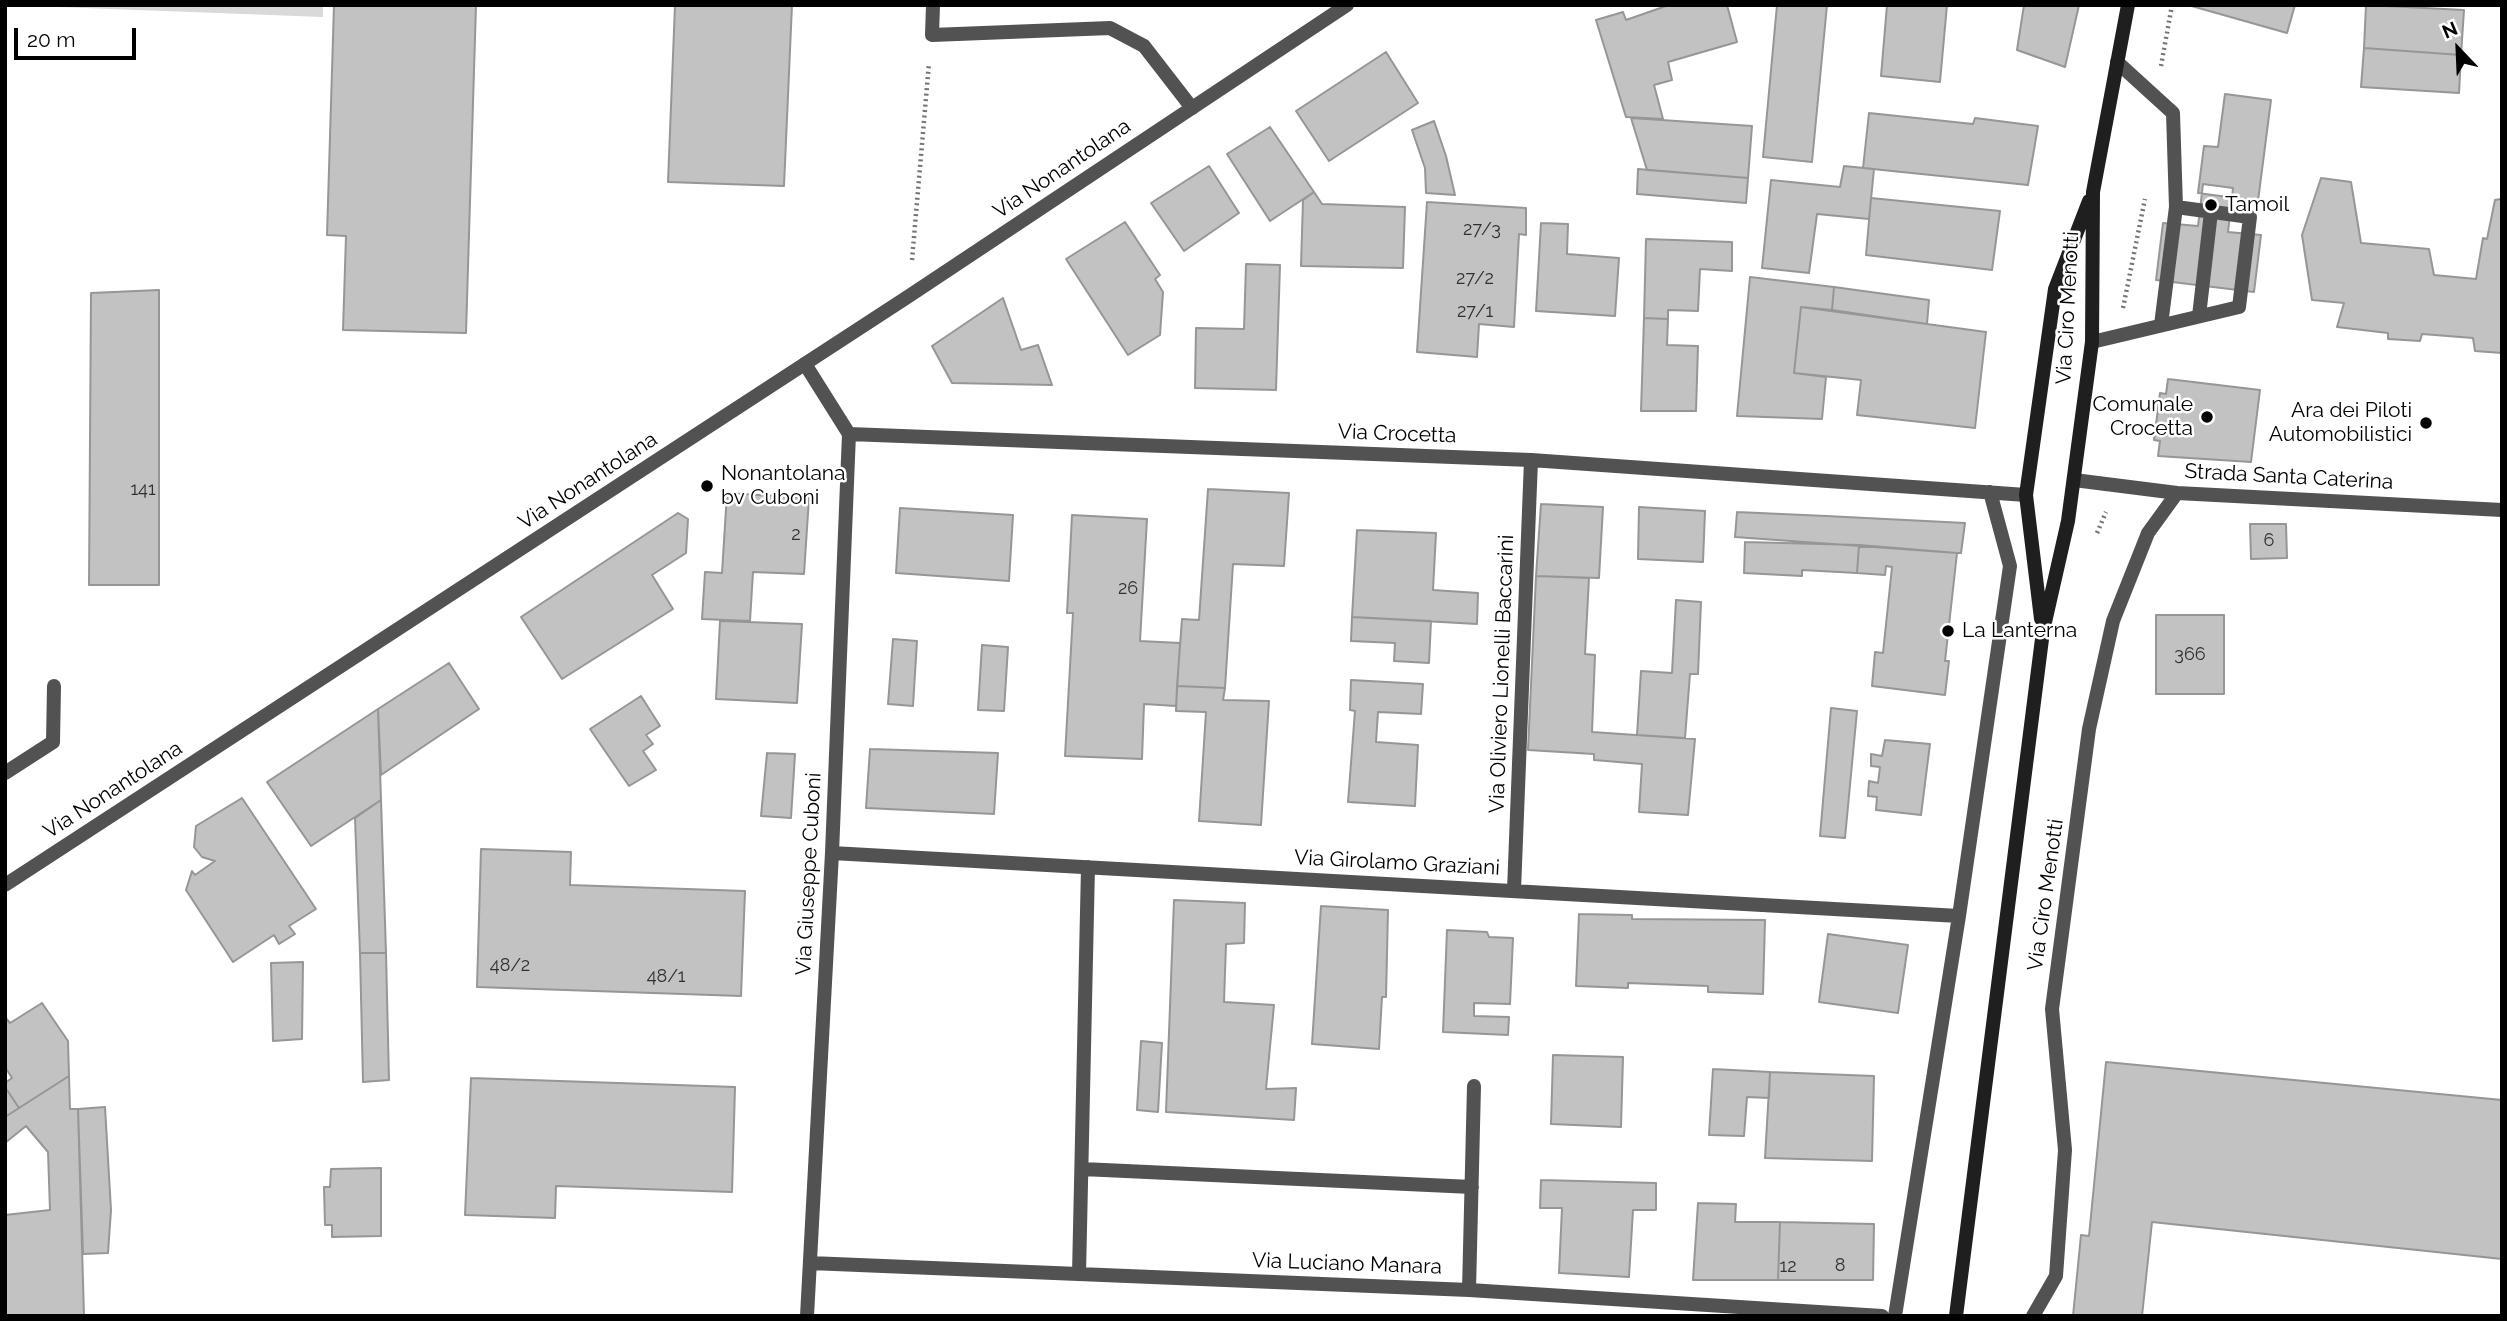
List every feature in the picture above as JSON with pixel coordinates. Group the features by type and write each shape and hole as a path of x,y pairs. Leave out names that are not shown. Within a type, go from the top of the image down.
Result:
{"main road":[{"name":"Via Ciro Menotti","path":"1956,1316 2043,631 2074,480 2092,342 2093,192 2128,5"},
{"name":"Via Ciro Menotti","path":"2043,631 2026,495 2055,289 2093,192"}],"street":[{"path":"933,5 932,35 1110,28 1144,46 1192,108"},
{"name":"Via Nonantolana","path":"5,885 909,296 1347,5"},
{"path":"2117,62 2173,113 2176,207 2161,325"},
{"path":"2092,342 2239,307 2250,217 2176,207"},
{"path":"2199,316 2211,212"},
{"path":"805,364 849,435"},
{"name":"Via Crocetta","path":"849,435 1531,460 2026,495"},
{"name":"Via Giuseppe Cuboni","path":"807,1316 832,853 849,435"},
{"name":"Via Oliviero Lionelli Baccarini","path":"1514,890 1531,460"},
{"name":"Strada Santa Caterina","path":"2074,480 2177,493 2502,510"},
{"path":"1895,1316 1959,916 2010,566 1990,492"},
{"name":"Via Ciro Menotti","path":"2033,1316 2056,1276 2065,1150 2052,1009 2089,729 2113,621 2148,533 2177,493"},
{"path":"5,773 52,742 54,686"},
{"name":"Via Girolamo Graziani","path":"832,853 1959,916"},
{"path":"1079,1274 1088,867"},
{"path":"1469,1290 1474,1086"},
{"path":"1082,1169 1472,1187"},
{"name":"Via Luciano Manara","path":"810,1263 1469,1290 1882,1316"}],"path":[{"path":"909,296 932,35"}],"shaded area":[{"path":"5,5 323,5 323,17"}],"building":[{"path":"334,5 476,5 466,333 343,330 346,236 327,235"},
{"path":"675,5 792,5 784,186 668,182"},
{"path":"1669,5 1727,5 1737,42 1668,62 1672,80 1654,85 1663,119 1626,117 1596,20 1623,12 1626,20"},
{"path":"1777,5 1827,5 1812,162 1763,157"},
{"path":"1887,5 1947,5 1940,82 1881,76"},
{"path":"2024,5 2079,5 2065,67 2017,50"},
{"path":"2188,5 2295,5 2287,33"},
{"path":"2366,5 2464,10 2461,55 2364,48"},
{"path":"2364,48 2461,55 2459,93 2361,87"},
{"path":"1386,52 1418,103 1329,161 1296,111"},
{"path":"2225,94 2271,100 2258,201 2198,193 2204,146 2218,147"},
{"path":"1869,113 1973,124 1975,118 2038,126 2028,185 1863,168"},
{"path":"1631,118 1752,126 1748,178 1647,170"},
{"path":"1434,121 1455,195 1426,193 1425,168 1412,130"},
{"path":"1270,127 1314,192 1270,221 1227,154"},
{"path":"1209,166 1239,213 1184,251 1151,203"},
{"path":"1844,166 1874,169 1869,219 1817,214 1809,273 1762,268 1771,180 1840,187"},
{"path":"1638,169 1748,178 1746,203 1637,194"},
{"path":"2321,178 2351,182 2361,243 2429,249 2434,275 2476,279 2483,238 2487,239 2495,200 2501,199 2502,183 2502,353 2475,351 2473,338 2422,334 2420,341 2388,339 2388,333 2337,327 2344,303 2312,300 2302,235"},
{"path":"2203,184 2233,188 2228,232 2261,235 2254,292 2156,280 2163,223 2198,226"},
{"path":"1314,192 1322,204 1405,207 1403,268 1301,266 1303,200"},
{"path":"1871,198 2000,211 1992,270 1866,255"},
{"path":"1427,202 1526,208 1526,235 1519,234 1514,327 1479,324 1477,357 1417,352"},
{"path":"1125,222 1160,275 1155,279 1163,292 1160,335 1128,355 1066,259"},
{"path":"1541,223 1568,224 1567,254 1619,258 1615,316 1536,311"},
{"path":"1646,239 1732,242 1732,271 1700,269 1698,311 1668,310 1668,319 1644,318"},
{"path":"1246,264 1280,265 1276,390 1195,388 1196,328 1244,329"},
{"path":"1750,277 1834,287 1832,310 1801,307 1794,373 1826,377 1822,419 1737,416"},
{"path":"1834,287 1929,300 1927,324 1832,310"},
{"path":"159,290 159,585 89,585 91,293"},
{"path":"1003,298 1021,350 1038,345 1052,385 952,383 932,346"},
{"path":"1801,307 1986,332 1975,428 1857,415 1861,380 1794,373"},
{"path":"1644,318 1668,319 1667,345 1698,346 1696,411 1641,411"},
{"name":"Comunale Crocetta","path":"2168,379 2260,390 2251,462 2158,456 2160,441 2154,440 2160,393 2166,394"},
{"path":"1208,489 1289,493 1284,566 1233,564 1225,688 1177,686 1182,619 1199,620"},
{"path":"727,493 809,498 804,574 753,572 750,621 702,619 705,572 722,573"},
{"path":"1541,504 1603,507 1599,578 1536,576"},
{"path":"1639,507 1705,511 1703,562 1638,559"},
{"path":"900,508 1013,515 1009,581 896,573"},
{"path":"1737,512 1965,523 1961,553 1957,553 1735,537"},
{"path":"678,513 688,519 686,553 652,575 673,609 562,679 521,617"},
{"path":"1072,515 1147,519 1140,641 1180,643 1176,706 1144,704 1142,759 1065,756 1073,613 1067,613"},
{"path":"2250,524 2286,524 2287,558 2251,559"},
{"path":"1357,530 1436,533 1433,590 1478,593 1477,624 1352,617"},
{"path":"1745,542 1859,545 1857,573 1802,570 1802,576 1744,573"},
{"path":"1859,545 1957,553 1945,661 1949,661 1945,695 1872,686 1875,652 1883,653 1892,567 1886,566 1885,575 1857,573"},
{"path":"1536,576 1589,578 1585,654 1595,655 1592,732 1695,739 1688,815 1639,812 1642,764 1594,760 1594,754 1528,750"},
{"path":"1676,600 1701,602 1698,674 1690,674 1685,738 1637,735 1641,671 1672,673"},
{"path":"2156,615 2224,615 2224,694 2156,694"},
{"path":"1352,617 1431,621 1429,663 1394,661 1395,643 1351,641"},
{"path":"720,621 802,624 797,703 716,699"},
{"path":"893,639 917,641 913,706 888,704"},
{"path":"982,645 1008,647 1004,711 978,710"},
{"path":"449,663 479,709 381,775 378,709"},
{"path":"1351,680 1423,684 1421,714 1378,712 1376,742 1418,745 1415,806 1348,802 1355,711 1350,710"},
{"path":"1177,686 1225,688 1223,700 1269,701 1261,825 1199,821 1206,712 1176,711"},
{"path":"641,696 660,726 646,735 653,744 643,751 656,770 629,786 590,729"},
{"path":"1831,708 1857,711 1845,838 1820,836"},
{"path":"378,709 381,800 311,846 267,782"},
{"path":"1885,740 1930,744 1921,815 1876,810 1877,797 1868,796 1869,781 1878,783 1880,767 1871,766 1871,754 1882,756"},
{"path":"870,749 998,753 994,814 866,808"},
{"path":"767,753 795,754 791,818 761,816"},
{"path":"242,798 316,909 289,926 295,934 279,944 274,935 233,962 186,890 192,871 195,875 215,861 202,857 194,847 196,826"},
{"path":"381,800 386,953 360,953 355,818"},
{"path":"481,849 571,852 570,885 745,891 741,996 477,987"},
{"path":"1174,900 1245,903 1244,943 1226,944 1224,1002 1274,1005 1266,1089 1296,1088 1294,1120 1166,1112"},
{"path":"1321,906 1388,910 1386,997 1382,997 1379,1049 1312,1044"},
{"path":"1579,914 1632,915 1632,919 1765,920 1763,994 1708,992 1708,986 1628,983 1628,988 1576,986"},
{"path":"1447,930 1487,932 1489,937 1513,938 1510,1004 1474,1003 1474,1016 1509,1017 1508,1035 1443,1032"},
{"path":"1828,934 1908,945 1898,1013 1819,1002"},
{"path":"360,953 386,953 389,1080 363,1082"},
{"path":"303,962 302,1039 273,1041 271,963"},
{"path":"42,1003 68,1041 69,1076 19,1108 5,1087 5,1083 12,1078 5,1067 5,1017 10,1023"},
{"path":"1141,1041 1162,1043 1158,1112 1137,1110"},
{"path":"1553,1055 1623,1057 1621,1127 1551,1124"},
{"path":"2106,1062 2502,1100 2502,1259 2152,1222 2142,1316 2073,1316 2081,1235 2089,1236"},
{"path":"1713,1069 1770,1072 1769,1098 1747,1097 1744,1136 1709,1135"},
{"path":"1770,1072 1874,1076 1872,1161 1765,1158"},
{"path":"69,1076 70,1109 78,1109 84,1316 5,1316 5,1215 50,1210 48,1152 26,1126 5,1143 5,1117"},
{"path":"471,1078 735,1087 732,1192 556,1186 555,1218 465,1215"},
{"path":"5,1087 19,1108 5,1117"},
{"path":"105,1107 111,1210 108,1253 83,1254 78,1109"},
{"path":"381,1168 381,1236 332,1237 332,1225 325,1225 324,1187 330,1187 331,1169"},
{"path":"1541,1180 1656,1183 1656,1210 1633,1210 1629,1277 1559,1273 1562,1208 1540,1208"},
{"path":"1698,1203 1736,1204 1735,1222 1780,1222 1778,1280 1693,1280"},
{"path":"1780,1222 1874,1224 1873,1280 1778,1280"}],"place":[{"name":"Tamoil","path":"2211,205"},
{"name":"Comunale Crocetta","path":"2207,417"},
{"name":"Ara dei Piloti Automobilistici","path":"2426,423"},
{"name":"Nonantolana bv Cuboni","path":"707,486"},
{"name":"La Lanterna","path":"1948,631"}]}
